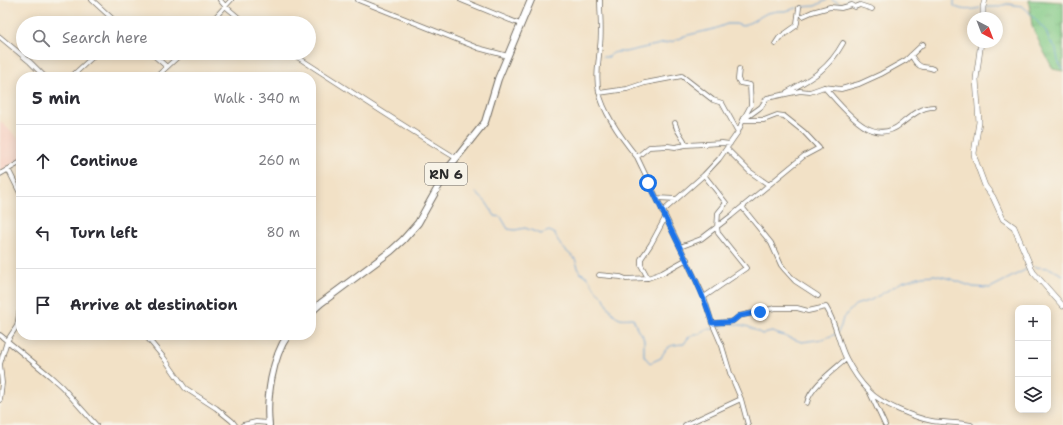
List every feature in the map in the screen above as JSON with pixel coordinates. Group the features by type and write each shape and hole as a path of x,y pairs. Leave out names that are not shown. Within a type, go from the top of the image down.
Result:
{"main road":[{"name":"RN 6","path":"316,308 391,251 418,223 450,166 481,130 485,122 498,79 531,0"},
{"path":"269,424 269,395 273,372 285,340"}],"street":[{"path":"92,0 110,16"},
{"path":"220,0 237,16"},
{"path":"217,16 231,0"},
{"path":"358,0 478,48 508,56"},
{"path":"461,0 520,24"},
{"path":"600,0 600,45 597,68 599,93 615,127 624,142 637,158 648,183 657,198 662,212 687,259 704,297 730,373 741,399 748,425"},
{"path":"983,12 985,0"},
{"path":"803,16 830,7 841,8 852,5 855,7 860,5 872,9"},
{"path":"775,44 779,38 796,26 799,8"},
{"path":"0,37 16,50"},
{"path":"783,95 822,70 831,61 843,43"},
{"path":"743,120 761,107 767,98 800,91 810,92 824,87 841,89 859,84 906,60 923,44"},
{"path":"980,48 976,79 979,122 974,153 975,159 985,186 993,197 1003,218 1014,227 1033,272 1063,306"},
{"path":"911,55 916,63 922,68 930,67 934,69"},
{"path":"28,60 41,72"},
{"path":"76,72 89,60"},
{"path":"159,60 167,67"},
{"path":"162,72 174,60"},
{"path":"302,60 364,99 399,124 456,158"},
{"path":"662,212 704,175 727,149 738,132 751,105 750,85 740,83 738,79 739,69"},
{"path":"599,93 627,89 645,83 682,76 713,100 722,103 727,115 738,132"},
{"path":"824,87 856,122 881,132 886,132 896,128 920,110 934,107"},
{"path":"680,247 701,239 804,156 819,148 804,132 784,116 778,115 764,120 743,120"},
{"path":"675,123 676,132 682,137 686,145"},
{"path":"637,158 649,147 675,147 722,143 730,144"},
{"path":"727,149 749,171 769,185"},
{"path":"0,174 16,165"},
{"path":"8,169 16,185"},
{"path":"704,175 726,203 718,213 716,228 721,238 746,268 704,297"},
{"path":"657,198 676,199"},
{"path":"742,207 771,243 781,265 795,282 818,296"},
{"path":"648,278 641,265 641,259 661,229 666,218"},
{"path":"599,276 626,279 648,278 662,273 687,259"},
{"path":"712,323 729,322 733,321 739,316 775,308 798,308 808,311 826,307 832,318 846,359 875,401 884,425"},
{"path":"0,400 2,383 0,364 8,341 16,328"},
{"path":"0,335 56,382 96,425"},
{"path":"149,340 185,388 216,408 232,420 235,425"},
{"path":"807,403 808,398 814,390 846,359"},
{"path":"869,391 895,408 918,417 932,421 971,425"},
{"path":"685,425 741,399"},
{"path":"242,425 256,422 269,424"}],"shaded area":[{"path":"0,121 16,136 16,162 0,172"}],"green space":[{"path":"1029,0 1063,2 1063,71 1053,69 1041,46 1032,26"}],"waterway":[{"path":"801,7 815,6 827,0"},
{"path":"832,0 840,4 843,4 848,0"},
{"path":"954,0 954,6 960,9 970,10 980,8"},
{"path":"985,7 996,7 1007,4 1022,6 1026,9 1046,31 1049,40 1056,49 1058,61 1063,70"},
{"path":"603,57 609,57 616,52 625,52 674,41 684,36 714,29 727,24 742,26 767,13 797,8"},
{"path":"476,193 486,202 495,216 501,217 508,229 515,230 525,228 541,234 549,231 554,233 561,246 575,259 580,273 588,277 597,291 603,296 614,314 620,318 633,318 638,331 642,334 644,340 644,356 650,363 661,358 665,350 670,346 684,344 688,338 694,334 699,334 707,329 714,329"},
{"path":"1034,267 1049,268 1063,275"},
{"path":"838,332 843,318 855,305 871,300 902,282 922,276 935,275 973,287 990,288 1029,268"},
{"path":"717,328 730,324 736,324 749,327 762,334 772,332 802,342 823,339 836,334"}],"route":[{"path":"648,183 687,259 704,297 712,323 729,322 733,321 739,316 760,312"}]}
